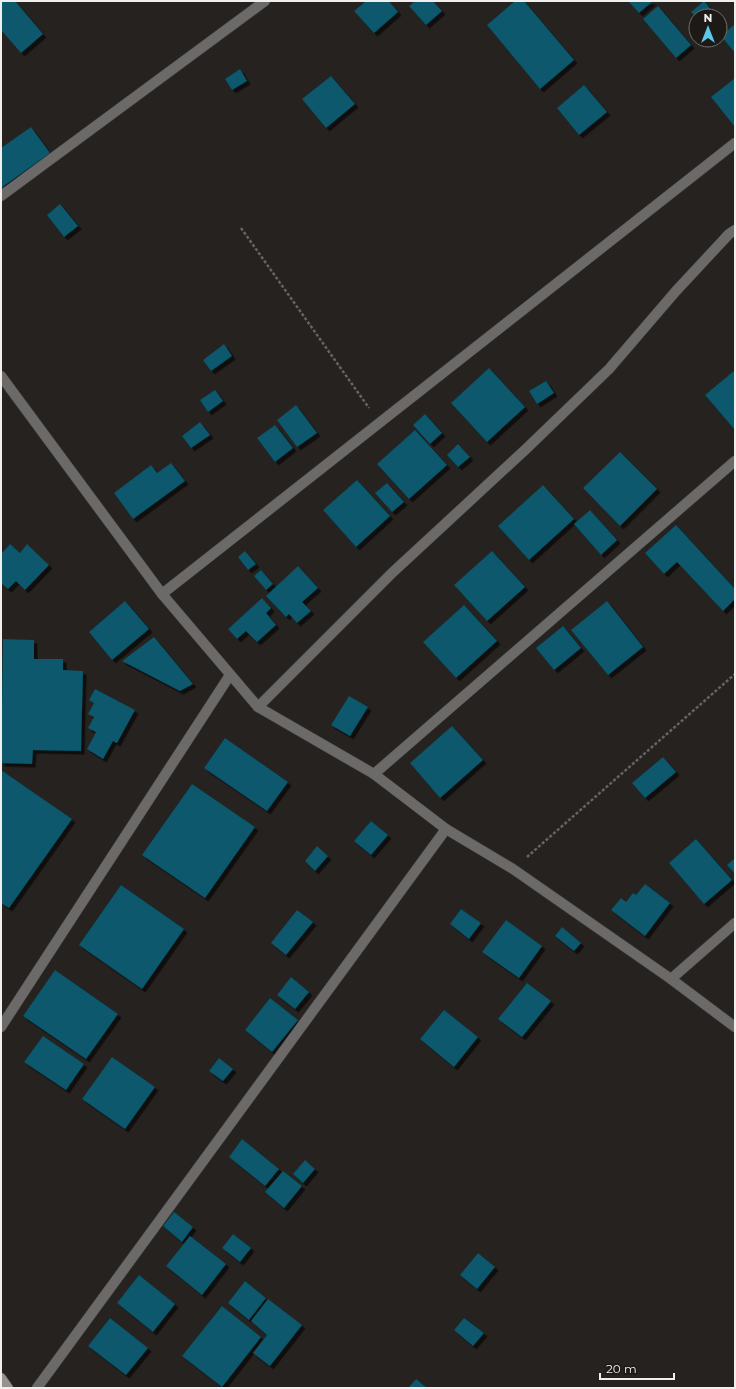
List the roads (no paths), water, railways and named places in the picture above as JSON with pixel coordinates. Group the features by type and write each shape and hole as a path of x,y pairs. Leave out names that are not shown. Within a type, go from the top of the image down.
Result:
{"main road":[{"path":"1,1378 8,1388"}],"street":[{"path":"1,196 265,1"},
{"path":"162,594 735,143"},
{"path":"258,707 392,573 526,449 609,369 676,291 729,234 735,230"},
{"path":"1,376 162,594 258,707 374,774 446,829 513,869 671,979 735,1027"},
{"path":"374,774 735,461"},
{"path":"1,1026 230,675"},
{"path":"37,1388 446,829"},
{"path":"671,979 735,923"}]}
